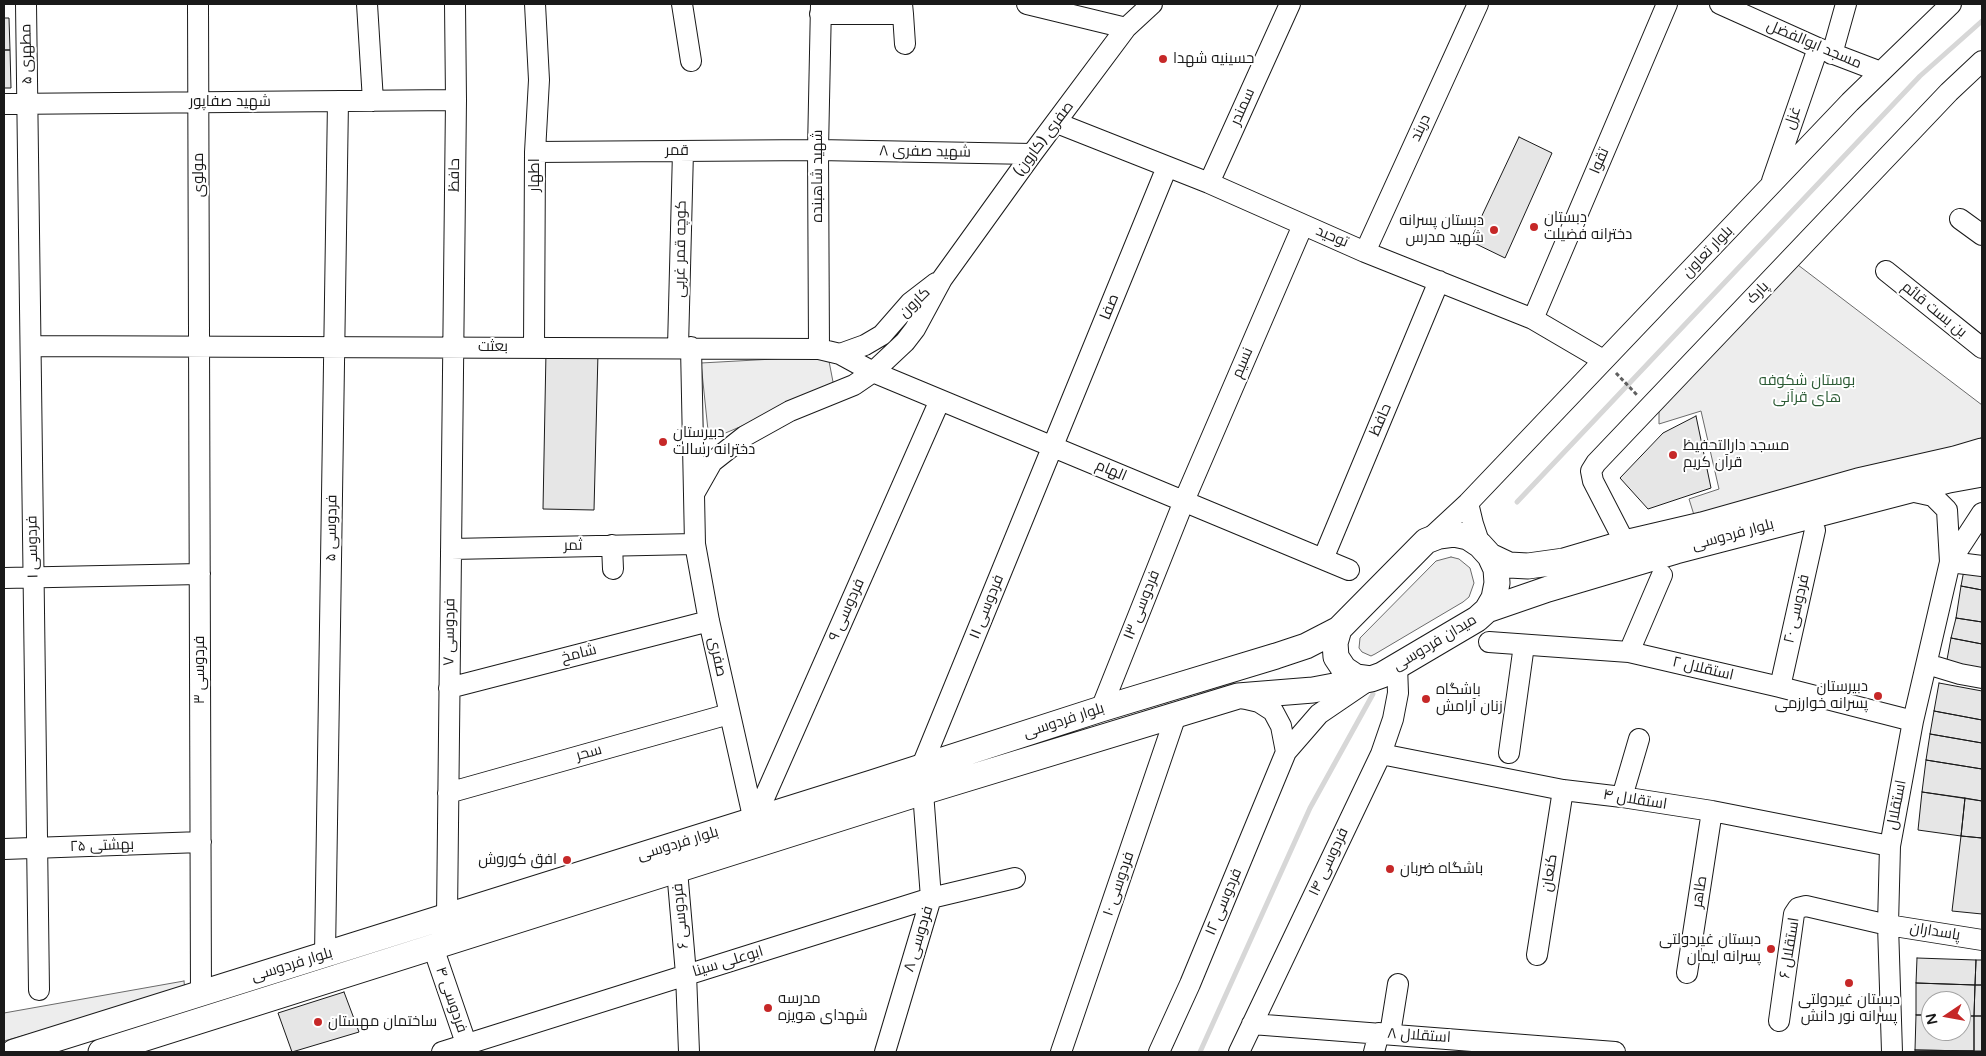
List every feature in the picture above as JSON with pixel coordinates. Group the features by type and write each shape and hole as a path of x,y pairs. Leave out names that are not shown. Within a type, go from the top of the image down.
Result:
{"main road":[{"name":"بلوار فردوسی","path":"1485,550 1510,564 1528,566 1564,562 1625,543 1702,525 1858,481 1982,451"},
{"name":"بلوار فردوسی","path":"1487,610 1548,589 1676,551 1825,511 1949,480 1982,474"},
{"path":"1371,679 1356,677 1344,670 1336,657 1334,643 1339,629 1426,541 1439,536 1454,534 1468,538 1485,550"},
{"name":"میدان فردوسی","path":"1371,679 1477,619 1487,610 1494,598 1497,583 1496,569 1485,550"},
{"name":"بلوار فردوسی","path":"14,1052 921,768 1101,709 1276,656 1306,646 1339,629"},
{"name":"بلوار فردوسی","path":"101,1052 140,1046 433,947 923,792 1238,696 1313,690 1371,679"}],"street":[{"name":"مطهری ۵","path":"26,4 27,104"},
{"name":"مولوی","path":"198,4 199,347"},
{"path":"368,4 373,101"},
{"name":"حافظ","path":"453,347 456,100 455,4"},
{"name":"اطهار","path":"534,347 535,152 539,80 535,4"},
{"path":"682,4 691,61"},
{"path":"1027,4 1126,28"},
{"name":"صفری (کارون)","path":"942,279 1126,28 1152,4"},
{"name":"سمندر","path":"1209,183 1290,4"},
{"name":"دربند","path":"1365,252 1478,4"},
{"name":"تقوا","path":"1533,319 1668,4"},
{"name":"مسجد ابوالفضل","path":"1720,4 1825,51 1880,72"},
{"name":"غزل","path":"1769,188 1846,4"},
{"name":"بلوار تعاون","path":"1426,541 1468,503 1609,365 1769,188 1880,72 1951,4"},
{"path":"820,9 903,9 905,44"},
{"name":"شهید شاهبنده","path":"819,349 818,150 820,9"},
{"name":"پارک","path":"1625,543 1593,481 1591,471 1596,463 1942,100 1982,61"},
{"name":"شهید صفاپور","path":"4,104 456,100"},
{"name":"فردوسی ۵","path":"325,955 338,101"},
{"name":"فردوسی ۱","path":"27,104 39,990"},
{"name":"توحید","path":"1057,123 1209,183 1365,252 1533,319 1609,365"},
{"name":"قمر","path":"535,152 818,150"},
{"name":"شهید صفری ۸","path":"818,150 1032,154"},
{"name":"کوچه قمر غربی","path":"683,151 685,347 694,440"},
{"name":"صفا","path":"1052,446 1167,167"},
{"path":"1960,219 1982,234"},
{"name":"نسیم","path":"1184,501 1303,225"},
{"name":"بن بست قائم","path":"1886,271 1982,348"},
{"name":"کارون","path":"840,354 866,345 882,335 910,303 942,279"},
{"name":"کارون","path":"695,492 712,462 744,436 782,415 854,385 873,372 905,342 915,329 942,279"},
{"name":"حافظ","path":"1323,559 1439,281"},
{"name":"بعثت","path":"30,346 787,347 819,349 840,354"},
{"name":"فردوسی ۳","path":"199,347 201,994"},
{"name":"فردوسی ۷","path":"447,917 453,347"},
{"name":"الهام","path":"840,354 873,372 1349,570"},
{"name":"فردوسی ۹","path":"754,820 940,400"},
{"path":"694,440 721,455"},
{"name":"صفری","path":"694,440 695,544 709,621 754,820"},
{"name":"فردوسی ۱۱","path":"921,768 1052,446"},
{"path":"1910,491 1933,496 1947,510 1950,562"},
{"name":"فردوسی ۱۳","path":"1101,709 1184,501"},
{"path":"1468,503 1472,524 1485,550"},
{"path":"1950,562 1982,513"},
{"name":"فردوسی ۲۰","path":"1780,688 1815,530"},
{"name":"ثمر","path":"451,548 695,544"},
{"path":"612,545 613,569"},
{"path":"1950,562 1982,566"},
{"name":"استقلال","path":"1892,1052 1888,925 1890,846 1913,721 1950,562"},
{"path":"4,578 200,574"},
{"path":"1629,652 1662,575"},
{"name":"شامخ","path":"449,688 709,621"},
{"name":"استقلال ۲","path":"1488,642 1629,652 1913,721"},
{"path":"1509,753 1524,646"},
{"path":"1927,664 1982,678"},
{"name":"فردوسی ۱۴","path":"1239,1052 1381,754 1393,718 1398,693 1397,666"},
{"path":"1286,752 1319,714 1371,679"},
{"path":"1238,696 1259,702 1273,710 1281,726 1286,752"},
{"name":"سحر","path":"448,793 729,714"},
{"name":"فردوسی ۱۰","path":"1061,1052 1176,715"},
{"path":"1622,797 1639,739"},
{"name":"فردوسی ۱۲","path":"1159,1052 1190,984 1286,752"},
{"name":"استقلال ۴","path":"1381,754 1563,790 1712,811 1890,846"},
{"name":"کنعان","path":"1537,955 1563,790"},
{"name":"فردوسی ۸","path":"885,1052 931,898 923,792"},
{"name":"طاهر","path":"1687,973 1712,811"},
{"name":"بهشتی ۲۵","path":"4,849 201,842"},
{"name":"فردوسی ۶","path":"677,870 686,974 689,1052"},
{"name":"ابوعلی سینا","path":"442,1052 468,1049 686,974 931,898 1015,878"},
{"name":"استقلال ۶","path":"1779,1021 1794,914 1798,908 1806,906 1888,925"},
{"name":"پاسداران","path":"1888,925 1982,940"},
{"name":"فردوسی ۴","path":"433,947 468,1049"},
{"path":"1381,1040 1398,984"},
{"name":"استقلال ۸","path":"1252,1024 1381,1040 1615,1052"}],"path":[{"path":"1609,365 1641,399"}],"shaded area":[{"name":"بوستان شکوفه های قرآنی","path":"1798,265 1982,405 1982,437 1971,444 1694,515 1689,499 1719,489 1701,411 1659,424 1659,405"},
{"path":"828,356 834,387 709,440 701,363"},
{"path":"1451,557 1459,559 1470,568 1474,583 1469,597 1375,654 1371,656 1362,652 1359,648 1360,638 1436,561"},
{"path":"184,981 185,991 4,1041 4,1013"}],"building":[{"path":"4,18 9,18 10,50 4,50"},
{"path":"4,50 10,50 11,88 4,88"},
{"path":"1519,137 1552,153 1505,258 1470,241"},
{"path":"546,352 598,353 594,510 543,509"},
{"name":"مسجد دارالتحفیظ قرآن کریم","path":"1696,416 1711,488 1648,509 1620,478 1663,433"},
{"path":"1964,570 1982,573 1982,590 1961,586"},
{"path":"1961,586 1982,590 1982,622 1956,618"},
{"path":"1956,618 1982,622 1982,644 1951,638"},
{"path":"1951,638 1982,644 1982,672 1946,665"},
{"path":"1939,683 1982,691 1982,720 1934,711"},
{"path":"1934,711 1982,720 1982,743 1930,734"},
{"path":"1930,734 1982,743 1982,769 1926,760"},
{"path":"1926,760 1982,769 1982,801 1922,792"},
{"path":"1922,792 1965,798 1961,836 1918,830"},
{"path":"1965,798 1982,801 1982,838 1961,836"},
{"path":"1961,836 1982,838 1982,914 1952,911"},
{"path":"1917,958 1976,960 1975,985 1916,983"},
{"path":"1976,960 1982,960 1982,985 1975,985"},
{"path":"1916,983 1975,985 1974,1016 1971,1016 1971,991 1921,991 1921,1015 1916,1015"},
{"path":"1975,985 1982,985 1982,1016 1974,1016"},
{"name":"ساختمان مهستان","path":"344,992 359,1032 292,1052 278,1013"},
{"path":"1916,1015 1921,1015 1921,1041 1971,1041 1971,1016 1974,1016 1974,1051 1915,1050"},
{"path":"1974,1016 1982,1016 1982,1051 1974,1051"},
{"path":"1915,1050 1974,1051 1915,1052"}],"waterway":[{"path":"1517,502 1920,76 1982,21"},
{"path":"1200,1052 1310,808 1373,694"}],"place":[{"name":"حسینیه شهدا","path":"1163,59"},
{"name":"دبستان دخترانه فضیلت","path":"1534,227"},
{"name":"دبستان پسرانه شهید مدرس","path":"1494,230"},
{"name":"دبیرستان دخترانه رسالت","path":"663,442"},
{"name":"مسجد دارالتحفیظ قرآن کریم","path":"1673,455"},
{"name":"دبیرستان پسرانه خوارزمی","path":"1878,696"},
{"name":"باشگاه زنان آرامش","path":"1426,699"},
{"name":"افق کوروش","path":"567,860"},
{"name":"باشگاه ضربان","path":"1390,869"},
{"name":"دبستان غیردولتی پسرانه ایمان","path":"1771,949"},
{"name":"دبستان غیردولتی پسرانه نور دانش","path":"1849,983"},
{"name":"مدرسه شهدای هویزه","path":"768,1008"},
{"name":"ساختمان مهستان","path":"318,1022"}]}
